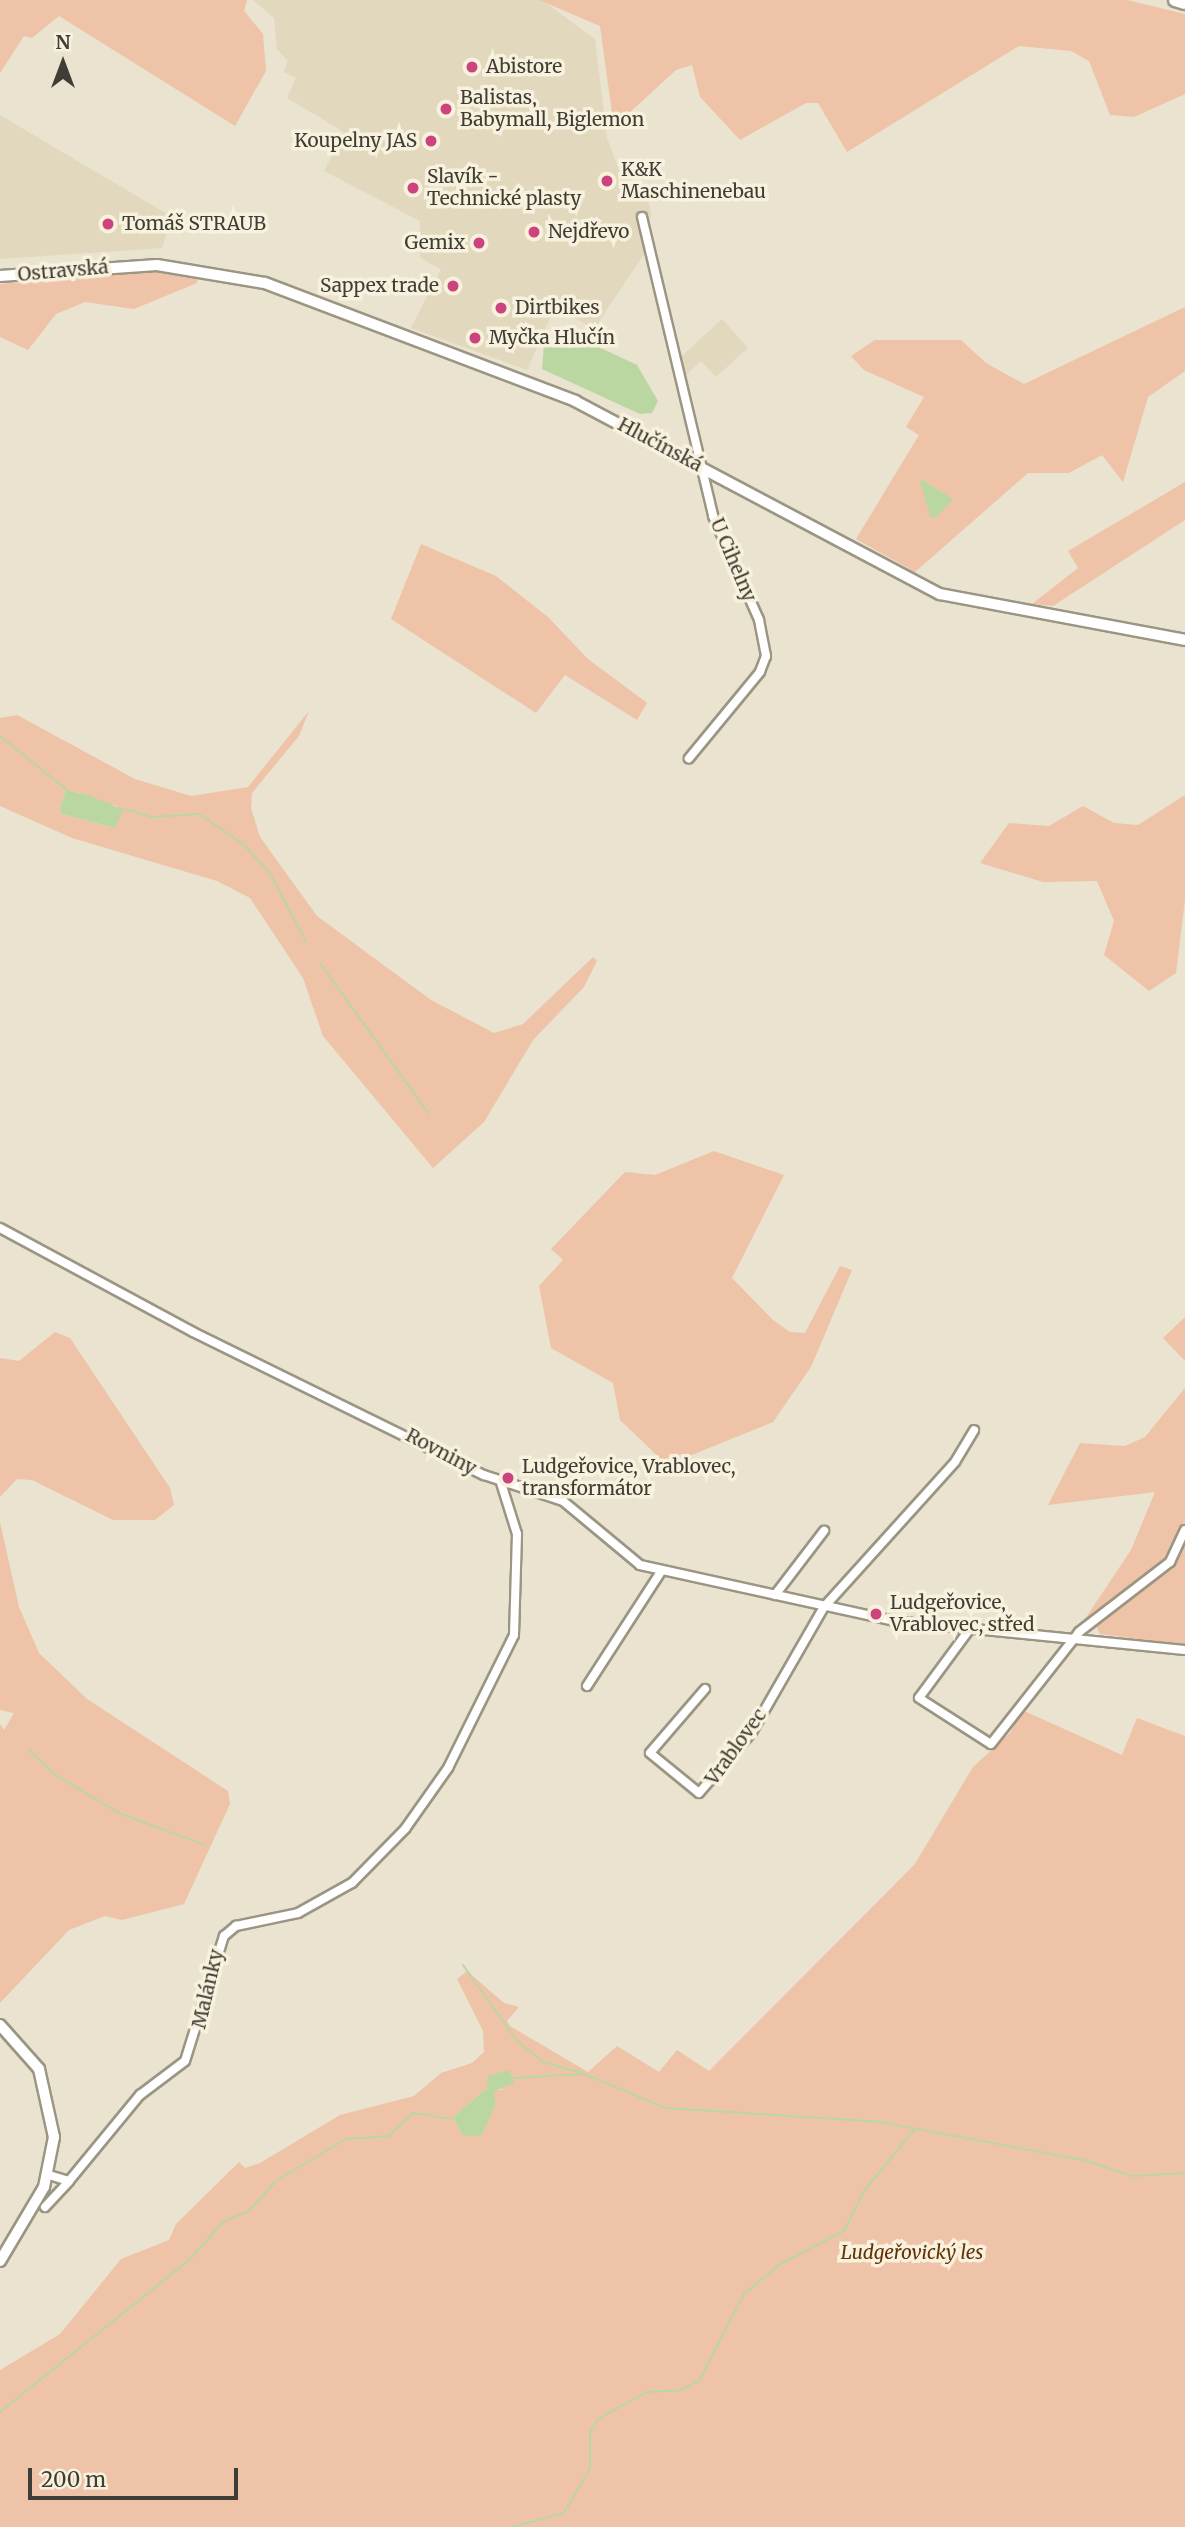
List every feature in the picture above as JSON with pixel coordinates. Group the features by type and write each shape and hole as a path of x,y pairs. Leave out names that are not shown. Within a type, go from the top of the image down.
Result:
{"main road":[{"path":"1175,0 1185,3"}],"street":[{"name":"U Cihelny","path":"642,217 707,470 717,530 759,620 766,656 760,672 689,758"},
{"name":"Hlučínská","path":"127,265 200,268 265,283 565,396 954,600 1185,640"},
{"name":"Ostravská","path":"0,276 127,265"},
{"name":"Rovniny","path":"0,1228 229,1350 501,1483"},
{"name":"Vrablovec","path":"705,1689 650,1752 699,1793 752,1732 824,1607 955,1462 974,1430"},
{"path":"501,1483 563,1501 623,1557 662,1570 894,1621 1076,1636 1185,1650"},
{"name":"Malánky","path":"45,2207 140,2095 188,2056 223,1936 236,1926 298,1913 340,1891 416,1815 467,1733 514,1635 517,1534 501,1483"},
{"path":"972,1626 919,1698 991,1744 1076,1636 1170,1562 1185,1530"},
{"path":"775,1595 824,1531"},
{"path":"587,1686 662,1570"},
{"path":"0,2261 49,2175 54,2137 47,2091 35,2062 1,2026"},
{"path":"49,2175 69,2181"}],"shaded area":[{"path":"253,0 542,0 595,39 607,138 619,170 646,192 651,212 646,251 594,329 555,307 527,370 411,328 441,269 420,258 420,221 324,171 344,132 287,98 296,78 284,72 288,61 277,49 274,18"},
{"path":"0,115 172,217 162,248 0,259"},
{"path":"722,319 748,348 716,377 701,361 685,376 681,357"},
{"path":"569,333 637,365 658,401 652,413 640,414 542,369 544,345"},
{"path":"919,478 953,499 937,517 931,518"},
{"path":"66,789 123,809 115,828 59,813"},
{"path":"509,2070 514,2083 494,2091 495,2106 481,2136 463,2136 453,2117 487,2088 488,2076"}],"green space":[{"path":"0,0 247,0 244,11 263,34 266,71 235,126 59,16 32,38 24,36 0,73"},
{"path":"539,0 1127,0 1185,14 1185,94 1134,117 1110,115 1089,61 1071,51 1019,46 847,152 818,103 806,103 740,140 700,97 692,65 676,70 614,127 600,26"},
{"path":"156,270 198,276 197,283 134,309 85,302 56,314 28,350 0,337 0,284"},
{"path":"1185,307 1185,371 1148,397 1123,482 1102,455 1069,473 1028,473 915,572 856,539 919,435 906,427 924,397 864,370 851,356 875,340 961,340 986,363 1024,384"},
{"path":"1185,482 1185,520 1053,606 1032,604 1078,568 1068,551"},
{"path":"421,544 496,576 548,617 588,659 647,703 637,720 565,675 536,713 391,619"},
{"path":"309,711 299,736 252,793 251,808 260,837 317,916 431,1000 494,1033 523,1024 593,957 597,961 584,987 533,1040 484,1122 433,1168 323,1036 303,978 250,898 217,881 72,838 0,806 0,718 17,715 135,779 191,796 248,787","holes":["66,789 117,806 115,828 59,813"]},
{"path":"1185,795 1185,900 1176,973 1149,991 1104,955 1114,921 1097,881 1043,882 980,863 1009,823 1049,826 1083,806 1114,823 1138,825"},
{"path":"714,1151 784,1175 732,1278 773,1320 790,1332 805,1333 840,1266 852,1270 811,1367 773,1422 667,1465 620,1420 613,1383 551,1348 539,1286 563,1260 551,1249 625,1172 655,1175"},
{"path":"1185,1317 1185,1361 1163,1338"},
{"path":"55,1332 70,1338 170,1488 174,1505 155,1520 113,1520 32,1480 17,1479 0,1497 0,1358 19,1361"},
{"path":"1185,1388 1185,1645 1100,1634 1093,1619 1077,1631 1131,1550 1155,1492 1048,1505 1080,1443 1125,1446 1145,1437"},
{"path":"0,1522 19,1607 39,1653 87,1699 228,1791 230,1804 184,1904 122,1920 105,1916 69,1930 0,2003 0,1724 4,1730 14,1713 0,1710"},
{"name":"Ludgeřovický les","path":"1022,1710 1122,1755 1137,1718 1185,1736 1185,2527 0,2527 0,2370 60,2334 121,2259 169,2240 176,2224 239,2162 245,2168 260,2163 340,2115 414,2096 441,2073 472,2063 484,2052 483,2031 457,1979 467,1971 504,2003 519,2007 507,2021 510,2026 588,2072 617,2046 659,2072 677,2050 709,2071 915,1864 973,1767 1010,1733","holes":["487,2088 506,2089 494,2090 481,2136 463,2136 453,2117"]}],"waterway":[{"path":"0,736 66,789"},
{"path":"81,794 112,805"},
{"path":"124,809 152,817 199,814 243,844 269,872 306,941"},
{"path":"320,963 428,1113"},
{"path":"29,1750 54,1774 119,1813 205,1845"},
{"path":"463,1965 518,2042 544,2062 582,2073"},
{"path":"511,2078 584,2074 666,2108 880,2122 1084,2160 1132,2176 1185,2173"},
{"path":"0,2412 190,2259 224,2221 249,2211 276,2181 346,2139 389,2136 413,2113 453,2119"},
{"path":"512,2527 564,2513 590,2468 590,2433 598,2419 647,2392 681,2390 699,2381 744,2294 780,2264 844,2231 864,2191 914,2130"}],"place":[{"name":"Abistore","path":"472,67"},
{"name":"Balistas, Babymall, Biglemon","path":"446,109"},
{"name":"Koupelny JAS","path":"431,141"},
{"name":"K&K Maschinenebau","path":"607,181"},
{"name":"Slavík - Technické plasty","path":"413,188"},
{"name":"Tomáš STRAUB","path":"108,224"},
{"name":"Nejdřevo","path":"534,232"},
{"name":"Gemix","path":"479,243"},
{"name":"Sappex trade","path":"453,286"},
{"name":"Dirtbikes","path":"501,308"},
{"name":"Myčka Hlučín","path":"475,338"},
{"name":"Ludgeřovice, Vrablovec, transformátor","path":"508,1478"},
{"name":"Ludgeřovice, Vrablovec, střed","path":"876,1614"}]}
